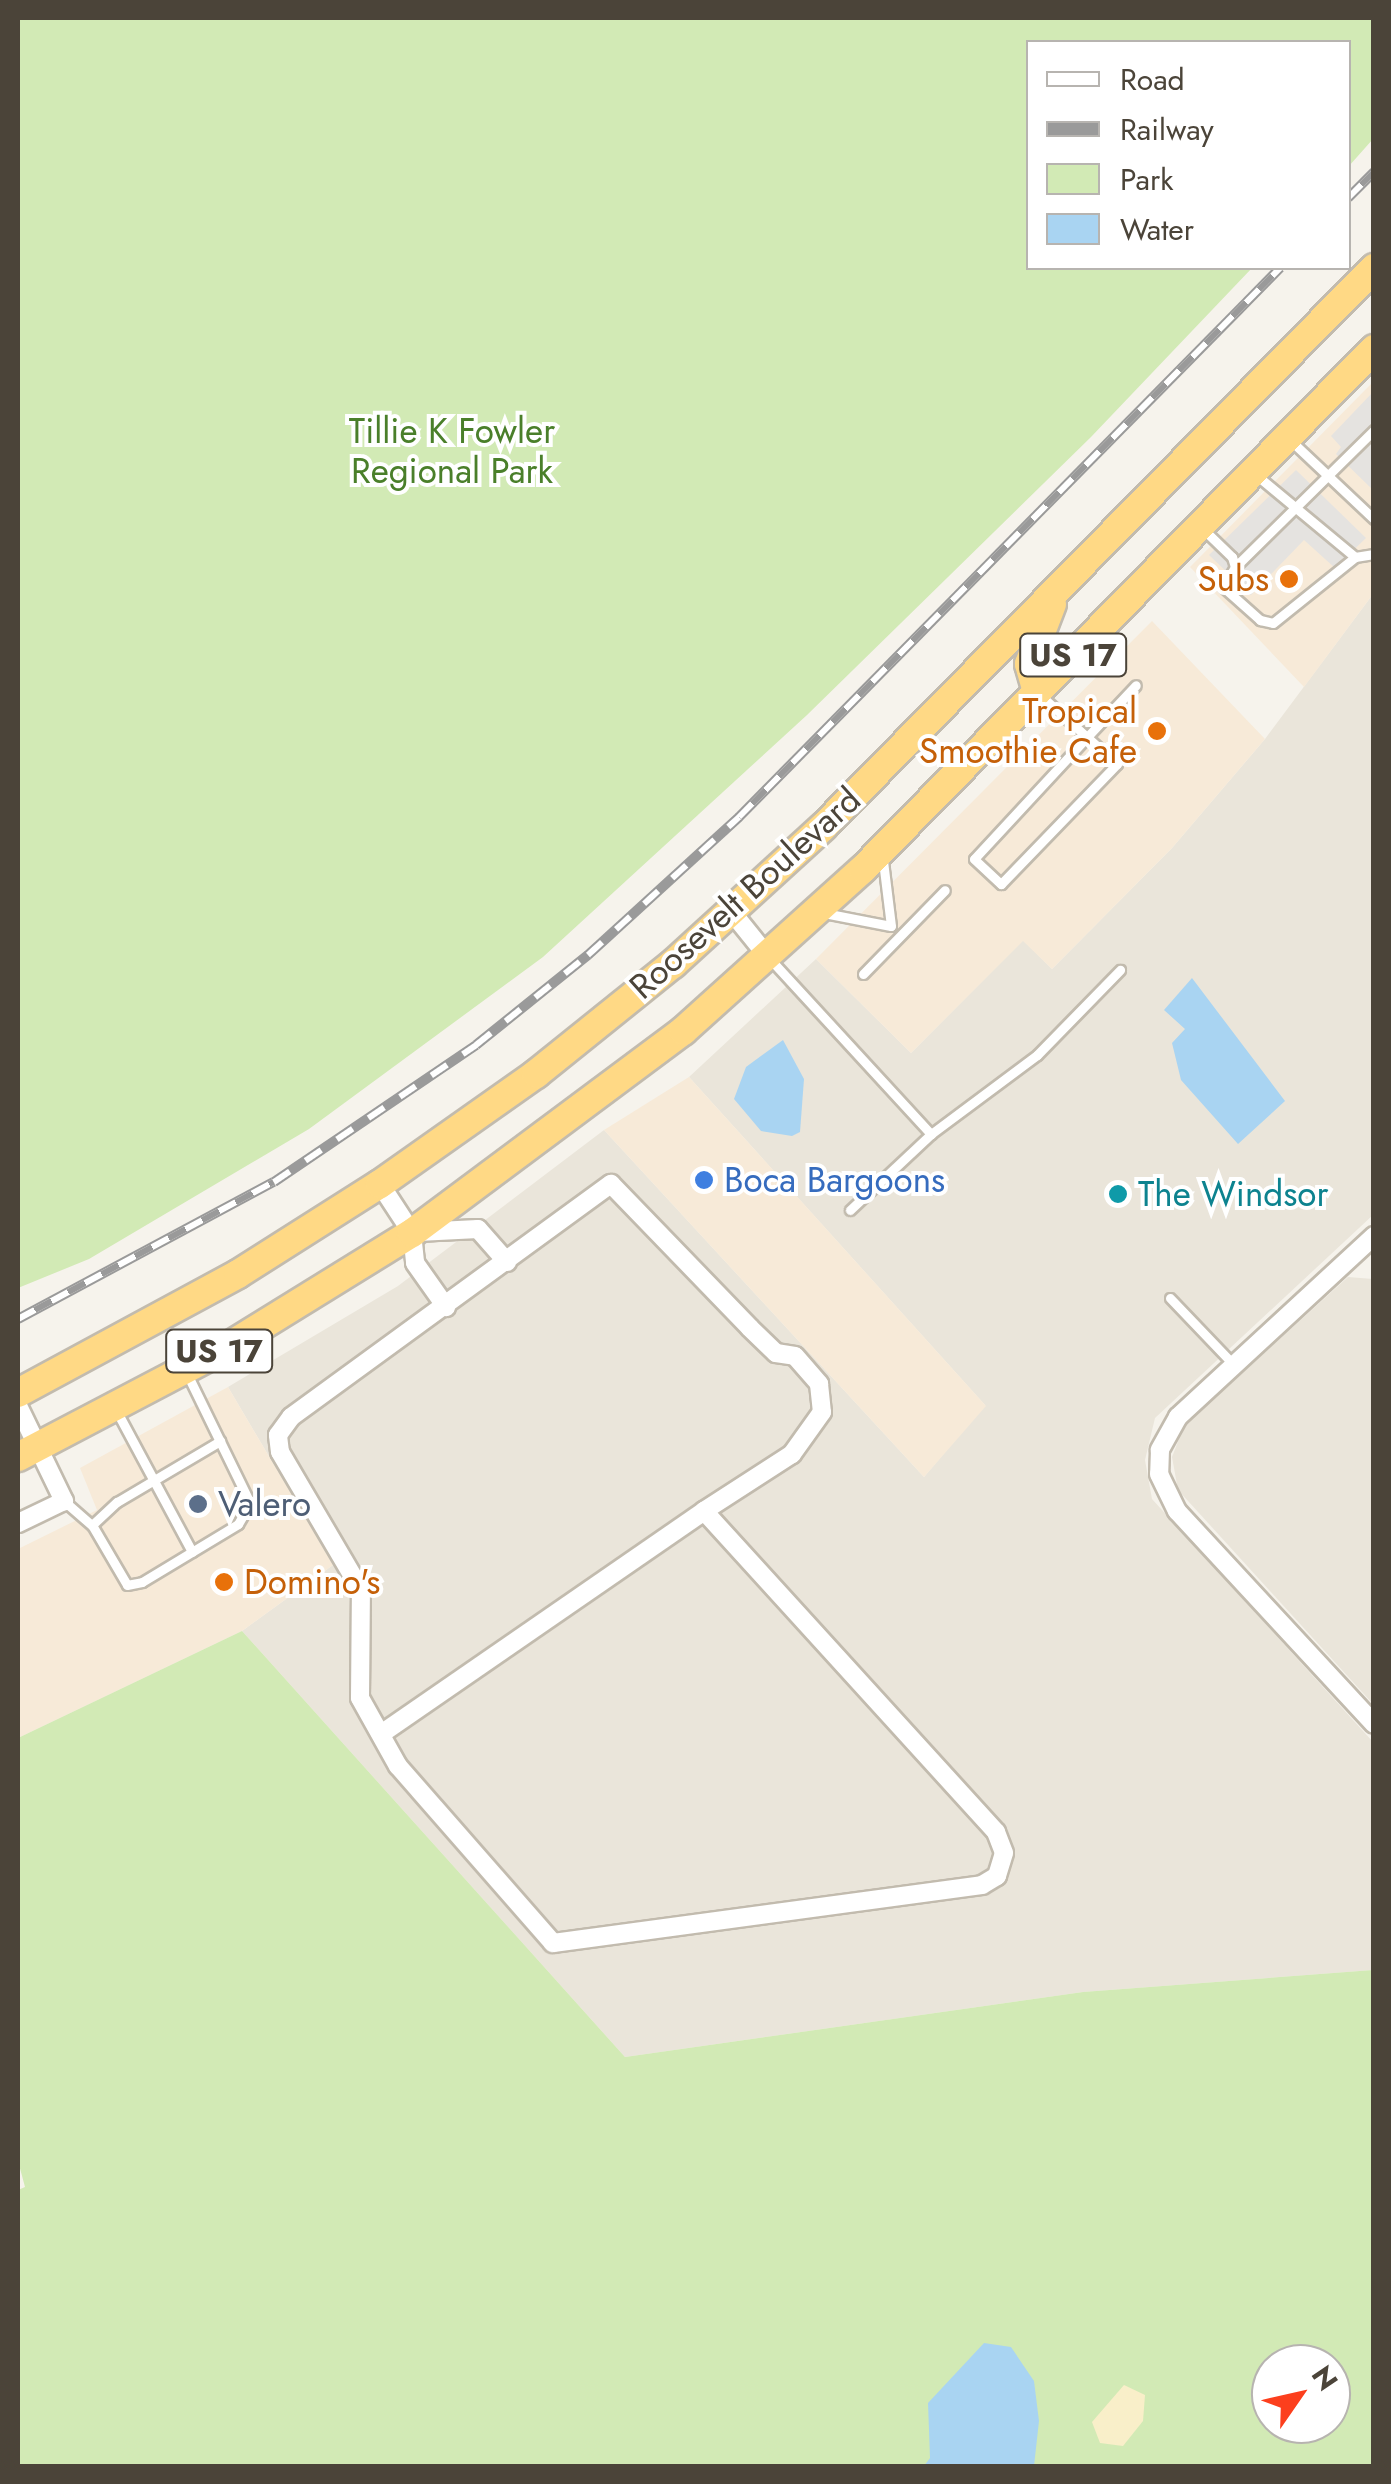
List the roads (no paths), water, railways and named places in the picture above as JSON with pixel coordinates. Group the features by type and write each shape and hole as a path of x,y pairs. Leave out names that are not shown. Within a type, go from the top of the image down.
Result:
{"highway":[{"name":"Roosevelt Boulevard","path":"18,1393 238,1274 380,1184 536,1074 731,912 1062,585 1374,268"},
{"name":"Roosevelt Boulevard","path":"27,1452 185,1370 412,1233 596,1100 816,914 1365,358 1374,336"},
{"path":"1036,692 1029,664 1034,644 1062,585"}],"street":[{"path":"731,912 768,957"},
{"path":"380,1184 412,1233 415,1263 446,1307"},
{"path":"381,1734 704,1510 792,1454 822,1412 818,1384 795,1356 776,1352 750,1328 611,1184 291,1417 278,1435 280,1452 361,1590 360,1698 398,1766 553,1943 964,1890 996,1876 1004,1853 996,1832 704,1510"},
{"path":"412,1233 478,1229 507,1262"},
{"path":"1370,1246 1178,1417 1160,1450 1159,1474 1177,1510 1374,1724"},
{"path":"18,1406 27,1452 64,1500 18,1523"}],"lane":[{"path":"1374,430 1234,567 1223,588 1260,620 1274,623 1355,558 1374,554"},
{"path":"1287,437 1374,519"},
{"path":"1253,472 1292,508 1311,515 1355,558"},
{"path":"1200,526 1234,567"},
{"path":"1036,692 1087,736 1117,764 1001,884 974,859 1087,736 1136,685"},
{"path":"885,846 882,886 891,926 900,936"},
{"path":"863,974 945,890"},
{"path":"816,914 840,912 891,926"},
{"path":"768,957 931,1134"},
{"path":"850,1210 931,1134 1038,1055 1120,970"},
{"path":"1170,1298 1234,1365"},
{"path":"64,1500 92,1526 127,1585 238,1524 250,1503 185,1370"},
{"path":"114,1408 192,1552"},
{"path":"92,1526 153,1480 220,1441"}],"water":[{"path":"1192,978 1285,1101 1238,1144 1181,1080 1172,1043 1185,1029 1164,1010"},
{"path":"783,1040 804,1079 800,1132 792,1136 761,1131 734,1099 746,1067"},
{"path":"984,2343 1011,2347 1034,2381 1039,2421 1034,2466 924,2466 930,2458 928,2403"}],"railway":[{"path":"1351,195 1374,172"},
{"path":"18,1319 274,1182 476,1045 588,955 739,817 1278,270"}],"place":[{"name":"Subs","path":"1289,579"},
{"name":"Tropical Smoothie Cafe","path":"1157,731"},
{"name":"Boca Bargoons","path":"704,1180"},
{"name":"The Windsor","path":"1118,1194"},
{"name":"Valero","path":"198,1504"},
{"name":"Domino's","path":"224,1582"}],"park label":[{"name":"Tillie K Fowler Regional Park","path":"452,451"}]}
